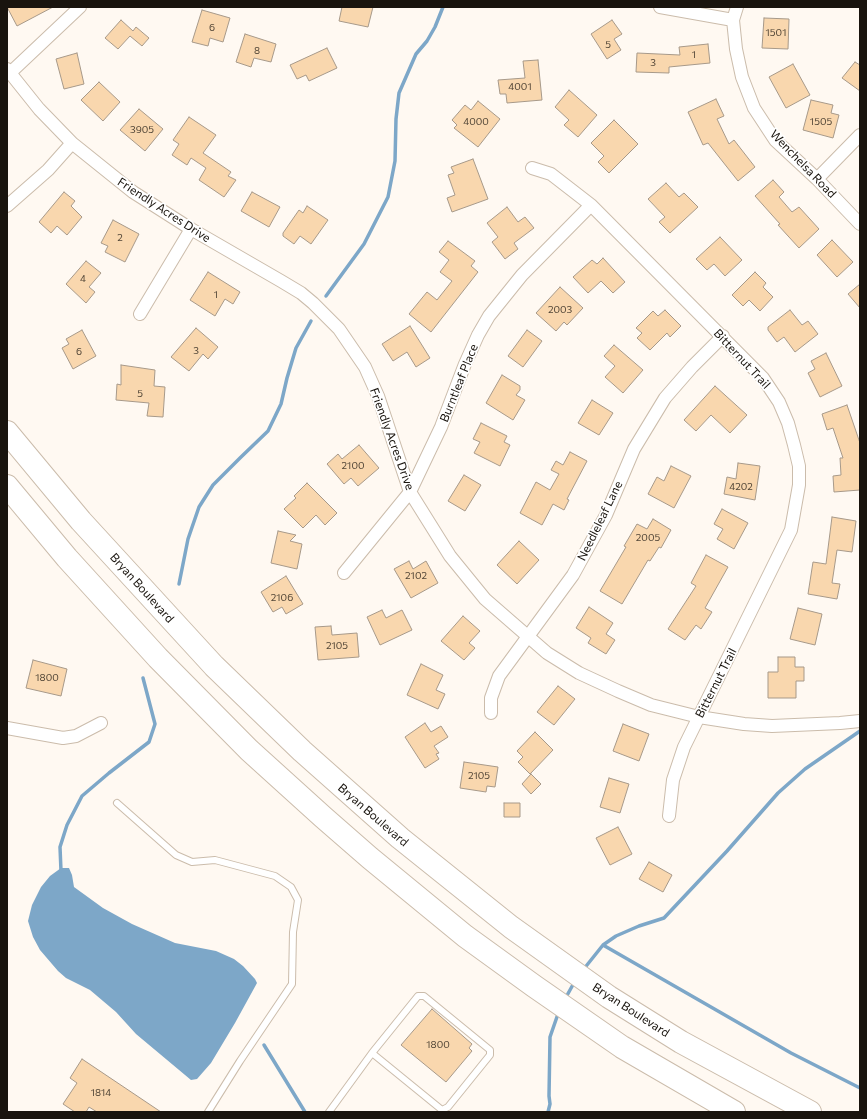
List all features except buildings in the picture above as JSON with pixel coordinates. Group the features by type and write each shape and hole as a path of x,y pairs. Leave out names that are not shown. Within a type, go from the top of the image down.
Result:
{"highway":[{"name":"Bryan Boulevard","path":"7,432 81,521 214,666 302,751 400,838 511,927 609,997 681,1042 810,1112"},
{"path":"7,486 67,558 158,658 249,750 334,828 465,936 534,986 622,1047 734,1112"}],"street":[{"path":"8,71 80,7"},
{"path":"660,7 733,20"},
{"name":"Wenchelsa Road","path":"737,7 733,20 736,49 742,77 754,108 776,140 817,179 860,224"},
{"name":"Friendly Acres Drive","path":"8,71 39,109 72,143 133,192 191,229 301,293 339,329 365,367 378,396 410,492 455,562 485,599 527,637 553,657 579,673 652,705 699,717 744,724 772,726 860,721"},
{"path":"817,179 860,135"},
{"path":"7,206 43,174 72,143"},
{"name":"Bitternut Trail","path":"532,168 550,174 591,205 763,378 779,402 788,423 799,466 799,484 791,530 684,747 673,780 669,816"},
{"name":"Burntleaf Place","path":"344,573 410,492 441,427 465,364 478,335 489,316 522,275 591,205"},
{"path":"140,314 191,229"},
{"name":"Needleleaf Lane","path":"491,713 491,698 499,676 573,575 606,515 634,449 665,398 722,336"},
{"path":"7,728 63,738 76,736 101,723"}],"lane":[{"path":"118,803 176,856 192,862 215,860 275,876 291,887 298,900 293,932 292,984 240,1061 208,1112"},
{"path":"329,1112 372,1053 418,996 424,996 490,1050 490,1055 448,1107 442,1110 372,1053"}],"water":[{"path":"61,868 69,868 74,887 103,908 132,924 175,943 216,951 234,959 255,979 257,983 235,1023 211,1063 197,1079 191,1080 136,1034 116,1012 90,990 66,978 40,950 33,937 28,921 32,905 41,887 50,876"}],"waterway":[{"path":"326,296 364,244 388,197 395,161 396,119 399,93 416,54 427,41 435,27 443,7"},
{"path":"179,584 188,539 199,507 213,485 268,431 281,404 296,348 311,321"},
{"path":"61,871 60,847 67,825 82,796 149,742 155,724 143,678"},
{"path":"583,970 603,945 616,936 639,926 664,918 727,851 778,793 805,769 860,731"},
{"path":"603,945 791,1053 860,1088"},
{"path":"565,999 575,981"},
{"path":"548,1112 550,1104 550,1037 559,1011"},
{"path":"264,1045 305,1112"}]}
